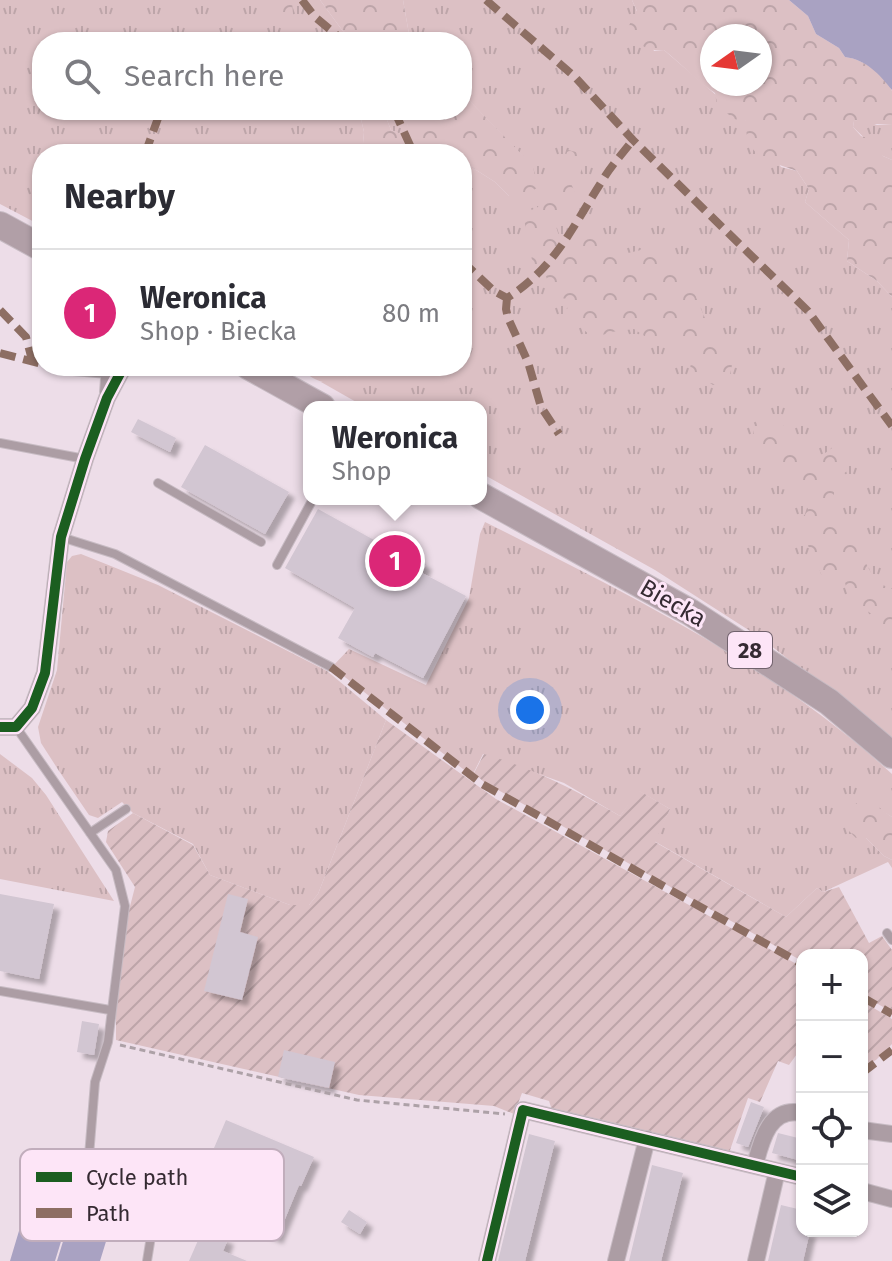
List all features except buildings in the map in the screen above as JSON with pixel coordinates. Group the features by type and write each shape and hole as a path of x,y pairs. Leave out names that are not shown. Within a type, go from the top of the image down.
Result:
{"main road":[{"path":"0,225 32,243"},
{"path":"266,376 311,401"},
{"name":"Biecka","path":"487,499 690,612 741,644 829,702 892,755"}],"street":[{"path":"107,398 109,376"},
{"path":"8,727 32,708 45,673 61,537 85,459 107,398 119,376"},
{"path":"487,1261 523,1110 796,1176"},
{"path":"755,1165 769,1123 796,1112"},
{"path":"868,1131 892,1134"},
{"path":"616,1261 647,1139"},
{"path":"756,1261 777,1171"},
{"path":"868,1193 892,1199"}],"lane":[{"path":"0,443 85,459"},
{"path":"158,483 261,542"},
{"path":"277,565 310,505"},
{"path":"61,537 115,554 331,667"},
{"path":"8,727 116,870 125,906 108,1042 95,1082 90,1149"},
{"path":"90,833 126,809"},
{"path":"0,991 110,1010"},
{"path":"147,1261 150,1241"}],"path":[{"path":"108,1042 357,1100 498,1111 520,1119"}],"green space":[{"path":"0,0 320,0 344,32 32,32 32,120 361,120 363,144 32,144 32,221 0,204"},
{"path":"244,0 292,0 293,15 264,10"},
{"path":"320,0 403,0 409,32 342,30"},
{"path":"403,0 632,0 654,51 664,50 700,81 700,96 717,96 746,121 781,167 797,171 809,189 805,202 849,240 847,261 877,281 892,297 892,740 761,638 655,570 487,476 487,401 354,401 321,382 348,376 472,376 472,167 495,182 509,196 532,166 472,103 472,32 409,32"},
{"path":"632,0 789,0 808,16 816,34 839,48 845,57 866,64 885,78 892,91 892,124 870,124 861,120 854,121 853,127 861,136 877,141 883,156 892,160 892,297 877,281 847,261 849,240 805,202 809,189 797,171 762,159 747,143 746,121 734,119 717,105 716,96 772,96 772,24 700,24 700,81 664,50 642,46 627,29 637,11"},
{"path":"472,103 533,166 537,188 521,197 509,196 495,182 472,167 472,144 363,144 361,120 387,120 391,130 409,137 406,120 472,120"},
{"path":"861,119 877,125 892,124 892,160 883,156 853,127 854,121"},
{"path":"387,120 407,120 410,138 391,130"},
{"path":"568,150 580,153 584,164 579,176 571,183 576,196 569,211 562,211 553,217 559,236 606,235 617,252 624,254 645,249 664,255 675,263 691,285 707,323 729,350 733,360 729,380 713,385 690,369 693,352 676,339 672,326 665,327 652,341 634,329 594,338 575,323 565,323 563,311 573,305 573,301 558,298 549,287 543,269 533,265 523,214 538,207 544,195 562,182 559,172"},
{"path":"309,376 348,376 332,383"},
{"path":"768,413 780,416 785,431 804,460 818,458 835,446 844,457 847,471 834,481 834,504 876,582 892,589 892,636 880,620 849,598 843,575 832,578 821,574 800,521 808,510 804,490 794,485 788,490 781,489 777,461 773,457 765,460 758,456 755,448 760,439 754,436 752,424"},
{"path":"485,522 698,634 798,698 892,774 892,817 882,811 866,838 892,860 892,868 888,862 823,892 817,888 786,917 654,841 670,809 639,791 620,816 564,783 483,754 472,776 332,667 349,649 426,685 469,598 480,534"},
{"path":"81,554 158,585 327,671 386,720 318,894 309,905 290,905 210,875 193,844 133,813 122,802 98,818 89,815 59,771 41,743 38,727 57,670 67,562 72,556"},
{"path":"386,720 496,799 796,964 796,1055 789,1065 778,1061 760,1102 748,1098 729,1153 552,1110 549,1101 522,1093 514,1114 494,1106 359,1095 116,1040 116,1011 127,918 135,887 106,842 108,831 133,813 193,845 210,875 290,905 309,905 318,894"},
{"path":"0,754 32,778 46,795 114,901 0,879"},
{"path":"484,754 554,780 620,816 638,790 670,809 655,842 786,917 817,888 823,892 839,887 869,943 882,936 892,950 892,1012 868,998 868,949 796,949 796,958 484,782 474,773"},
{"path":"869,801 892,817 892,860 866,838 856,838 843,825 845,811 857,803"},
{"path":"868,1005 892,1019 892,1044 868,1064"}],"shaded area":[{"path":"789,0 892,0 892,90 872,69 860,61 845,57 839,48 816,34 808,16"},
{"path":"20,1228 20,1241 61,1241 55,1261 10,1261"},
{"path":"63,1241 106,1241 100,1261 57,1261"}],"marked path":[{"path":"302,0 315,17 333,32"},
{"path":"486,0 575,77 633,140 808,311 892,426"},
{"path":"149,144 157,120"},
{"path":"399,120 409,144"},
{"path":"472,270 494,291 507,298 524,286 551,260 605,176 633,140"},
{"path":"507,298 508,318 528,362 541,407 559,434"},
{"path":"0,310 26,337 32,360"},
{"path":"0,353 32,361"},
{"path":"331,667 482,784 796,961"},
{"path":"868,1000 892,1014"},
{"path":"868,1068 892,1050"}],"cycle path":[{"path":"0,727 16,727 32,708 45,673 61,537 85,459 107,398 119,376"},
{"path":"487,1261 523,1110 796,1176"}],"place":[{"name":"Weronica","path":"395,561"}]}
